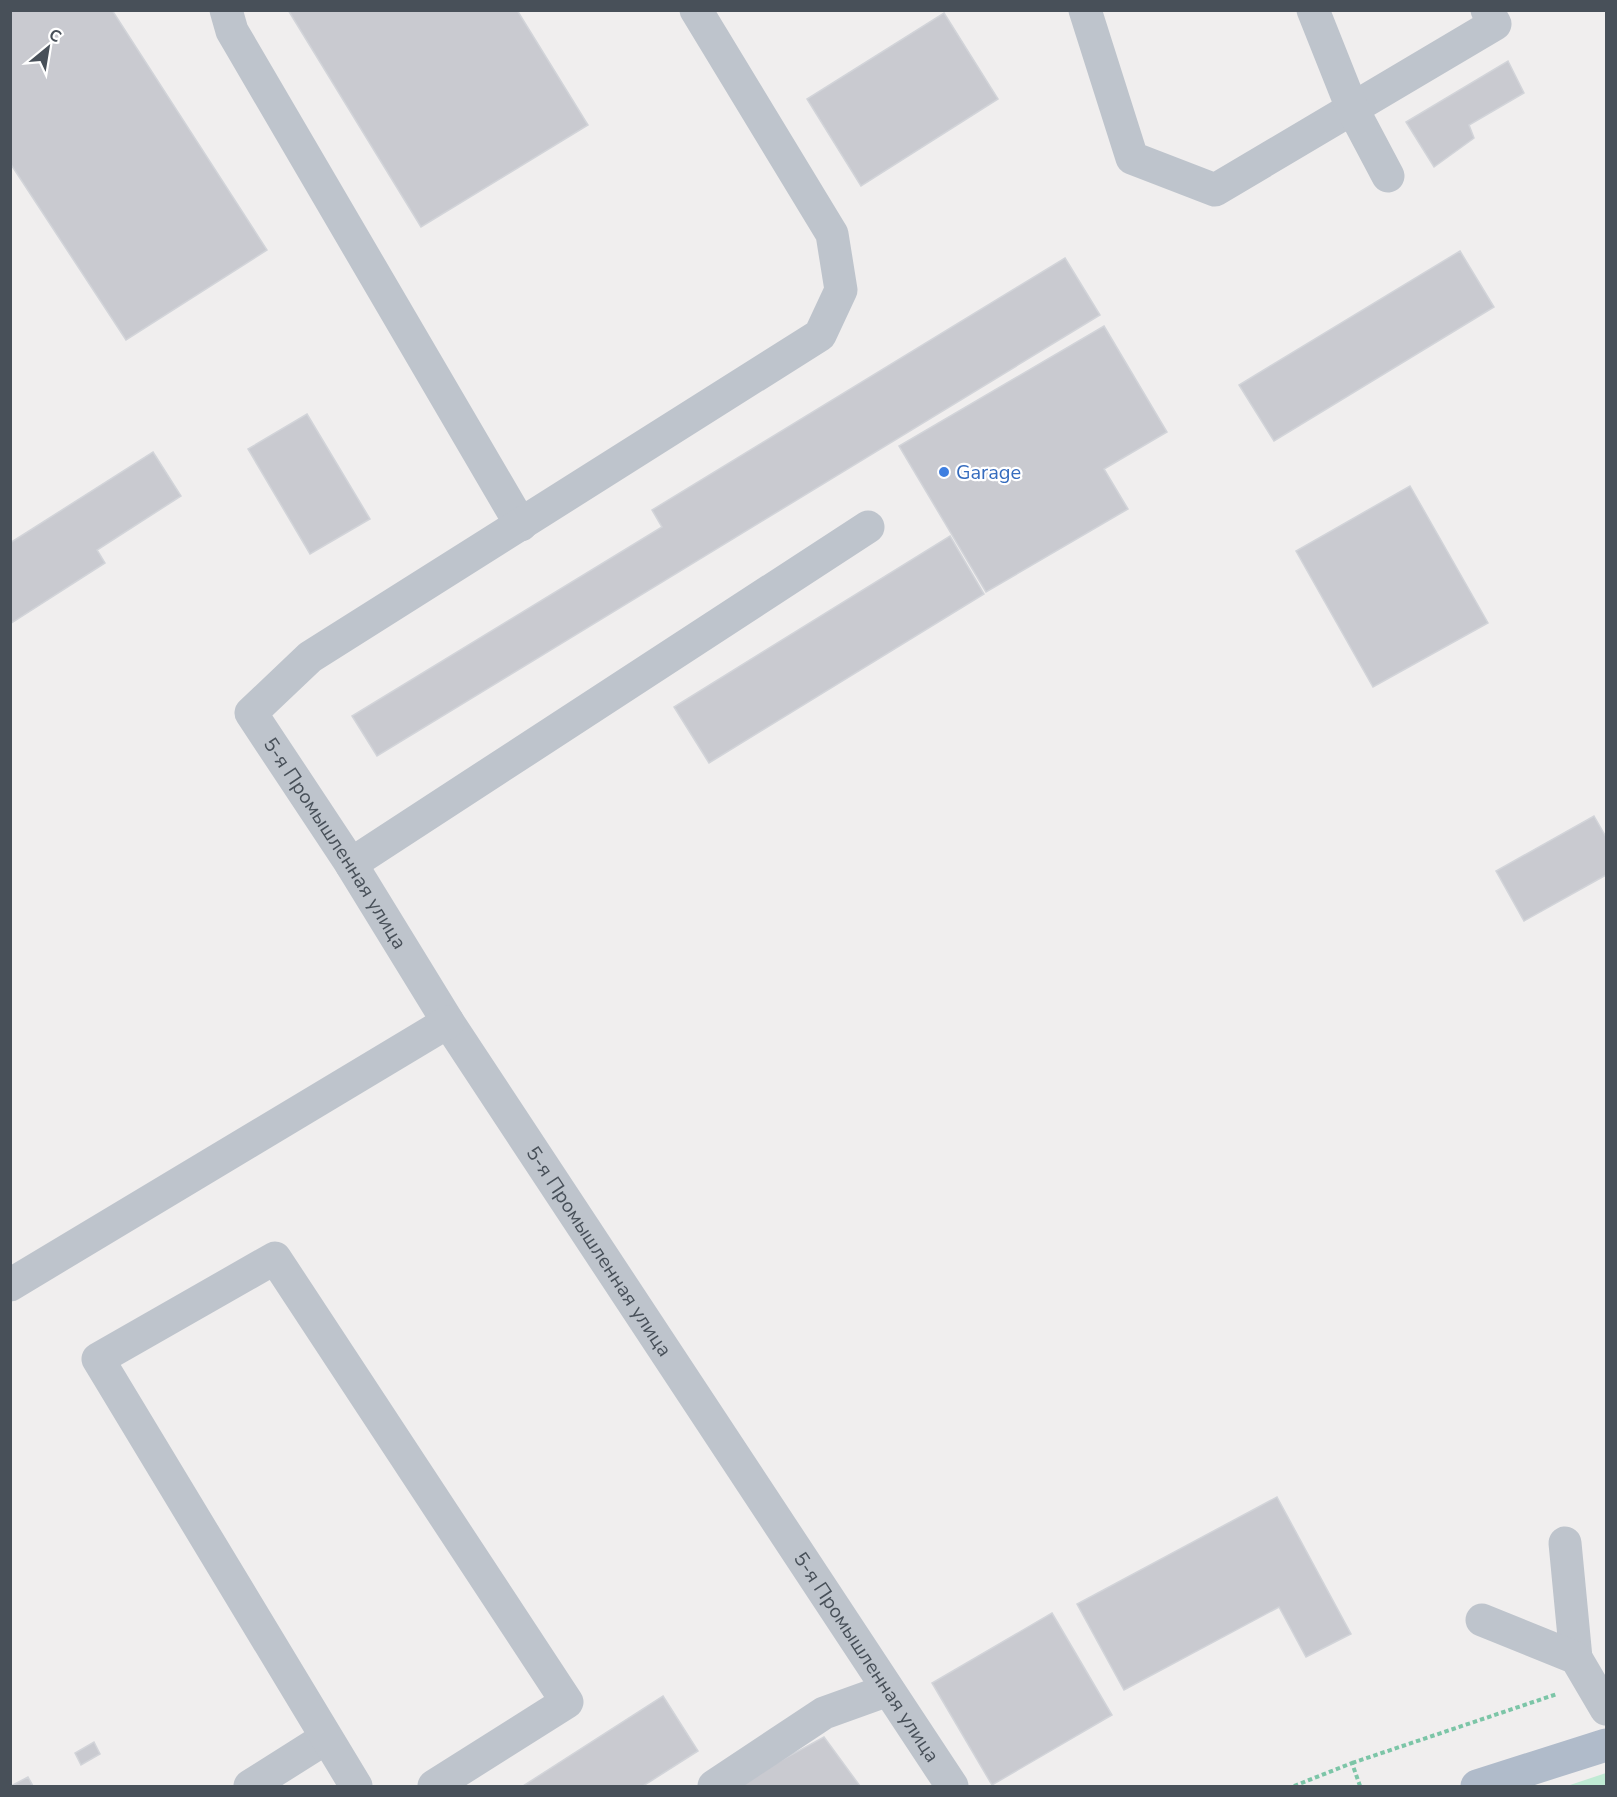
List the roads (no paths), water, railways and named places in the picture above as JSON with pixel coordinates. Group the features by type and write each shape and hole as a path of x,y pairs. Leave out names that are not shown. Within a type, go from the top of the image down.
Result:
{"main road":[{"path":"1477,1786 1606,1745"}],"street":[{"path":"226,10 232,31 521,525 820,336 841,290 832,234 696,10"},
{"path":"1085,10 1132,158 1215,190 1495,24 1487,10"},
{"path":"1313,10 1352,108 1388,177"},
{"name":"5-я Промышленная улица","path":"521,525 310,657 251,713 351,864 448,1022 952,1786"},
{"path":"351,864 868,527"},
{"path":"10,1285 448,1022"},
{"path":"356,1786 98,1359 275,1258 567,1702 434,1786"},
{"path":"1565,1543 1576,1658 1606,1709"},
{"path":"1482,1620 1576,1658"},
{"path":"714,1786 824,1713 888,1690"},
{"path":"250,1786 326,1738"}],"place":[{"name":"Garage","path":"944,472"}]}
